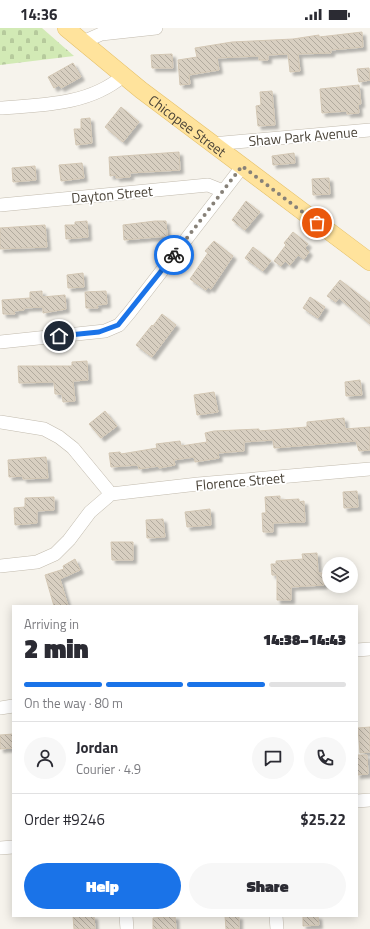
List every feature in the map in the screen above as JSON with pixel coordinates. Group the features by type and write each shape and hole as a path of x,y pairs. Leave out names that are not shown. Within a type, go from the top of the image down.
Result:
{"main road":[{"name":"Chicopee Street","path":"66,28 123,76 370,262"}],"street":[{"path":"82,42 101,34 156,28"},
{"path":"0,108 72,101 105,88 123,76"},
{"name":"Shaw Park Avenue","path":"212,144 370,130"},
{"path":"0,342 99,332 118,325 130,312 242,166"},
{"name":"Dayton Street","path":"0,205 208,185 223,190"},
{"path":"0,422 44,429 59,437 73,448 111,494 90,512 69,540 55,554 37,562 0,566"},
{"name":"Florence Street","path":"111,494 198,484 370,469"},
{"path":"358,650 370,649"},
{"path":"0,708 12,706"},
{"path":"358,802 370,800"},
{"path":"0,848 12,847"},
{"path":"126,917 127,929"},
{"path":"276,917 277,929"}],"green space":[{"path":"0,28 42,28 74,56 0,65"}],"building":[{"path":"362,32 363,47 331,50 331,53 298,54 300,71 290,72 288,54 268,55 268,60 259,60 259,56 217,58 219,70 189,75 190,84 180,85 178,60 197,57 195,48 232,42 293,39 319,35 319,37"},
{"path":"172,54 173,68 152,68 151,55"},
{"path":"73,63 81,77 61,88 59,85 54,88 48,77"},
{"path":"369,68 370,80 359,82 357,69"},
{"path":"359,85 361,104 358,104 359,113 347,114 347,111 322,113 320,89"},
{"path":"272,91 275,125 258,126 256,106 261,105 260,92"},
{"path":"121,107 139,122 123,142 105,127"},
{"path":"90,118 92,143 76,145 74,129 81,129 81,119"},
{"path":"179,152 180,170 130,173 130,177 116,178 116,175 110,176 109,157"},
{"path":"294,153 295,163 273,165 272,156"},
{"path":"82,163 84,178 61,181 59,165"},
{"path":"35,166 36,180 13,182 12,168"},
{"path":"329,178 330,194 313,195 312,179"},
{"path":"246,201 260,212 245,230 232,220"},
{"path":"87,221 88,237 66,239 65,225 75,225 75,222"},
{"path":"166,221 167,236 124,240 123,225"},
{"path":"45,225 47,247 0,249 0,228"},
{"path":"293,232 308,244 305,248 309,252 304,259 298,255 290,265 285,261 281,266 274,261 286,245 284,243"},
{"path":"214,241 233,256 211,289 208,287 206,290 190,279 208,253 205,251"},
{"path":"253,247 271,261 263,271 245,258"},
{"path":"83,273 84,287 68,288 67,275"},
{"path":"340,280 370,303 370,324 339,298 336,302 327,296"},
{"path":"42,291 42,297 65,295 66,309 43,313 43,307 24,308 24,310 14,311 15,314 3,314 2,300 30,298 30,292"},
{"path":"106,291 107,304 97,305 98,308 86,308 85,292"},
{"path":"310,297 325,307 318,318 303,308"},
{"path":"162,314 176,325 152,357 136,345"},
{"path":"87,361 88,380 73,381 75,401 63,402 62,394 55,394 54,382 19,383 18,366 72,366 72,362"},
{"path":"360,380 362,395 346,396 345,382"},
{"path":"214,392 218,412 197,415 194,395"},
{"path":"105,411 117,426 101,438 89,424"},
{"path":"344,418 345,429 370,427 370,450 359,451 356,441 274,448 273,440 244,442 244,451 218,453 219,458 195,462 194,457 174,460 175,465 159,468 159,466 139,469 138,465 111,467 109,453 120,452 121,454 157,448 156,444 180,441 181,446 207,442 205,433 214,431 259,429 259,431 307,427 307,422"},
{"path":"46,457 48,478 23,479 23,476 9,477 8,460"},
{"path":"357,491 358,507 344,508 343,492"},
{"path":"280,496 280,500 299,499 299,502 304,501 305,522 273,523 273,532 263,532 262,513 266,513 265,497"},
{"path":"54,497 54,510 37,511 37,523 15,525 14,508 25,507 25,498"},
{"path":"210,509 211,525 187,527 185,512"},
{"path":"163,519 165,537 147,538 146,520"},
{"path":"111,542 133,542 133,560 112,560"},
{"path":"317,553 318,573 322,573 322,585 291,587 291,600 277,600 277,575 272,575 271,564 276,564 276,561 303,559 302,554"},
{"path":"75,559 80,570 60,579 68,605 54,605 45,575 64,569 63,566"},
{"path":"370,727 370,752 360,753 358,728"},
{"path":"12,734 12,748 0,749 0,735"},
{"path":"358,755 367,755 368,774 358,775"},
{"path":"73,917 94,917 95,929 74,929"},
{"path":"175,917 176,929 153,929 153,918"},
{"path":"225,917 239,917 239,929 226,929"},
{"path":"303,917 318,917 319,925 303,926"}],"way so far":[{"path":"174,255 242,166 317,223"}],"route":[{"path":"59,336 110,330 118,325 123,321 174,255"}]}
